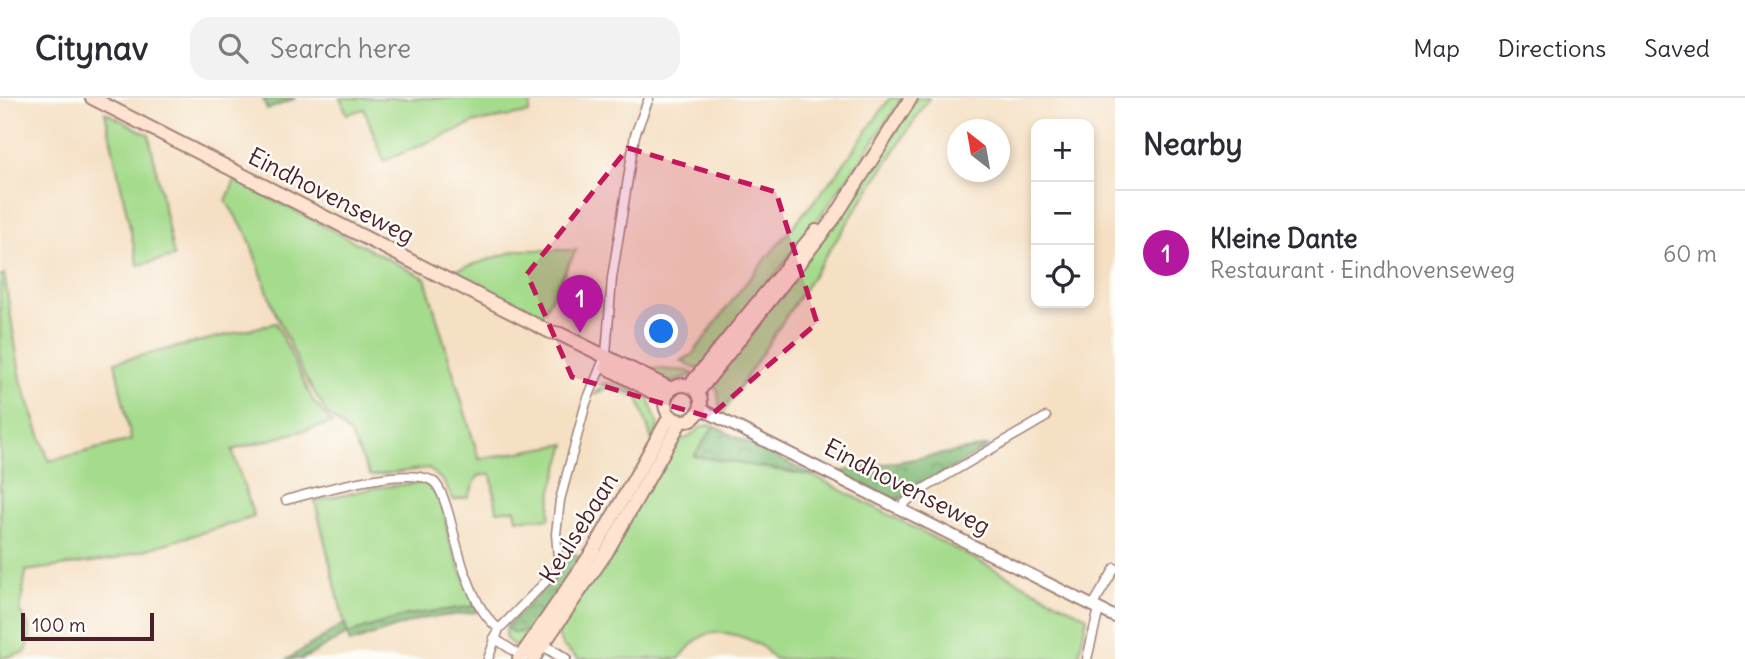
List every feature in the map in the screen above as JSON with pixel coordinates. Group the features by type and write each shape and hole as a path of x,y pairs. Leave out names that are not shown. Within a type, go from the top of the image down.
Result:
{"main road":[{"name":"Eindhovenseweg","path":"92,98 550,332 557,341 668,394"},
{"path":"694,388 835,218 911,98"},
{"path":"680,384 694,388 701,409 691,419 676,418 668,394 680,384"},
{"name":"Keulsebaan","path":"525,658 676,418"}],"street":[{"path":"488,659 499,629 559,569 557,520 566,472 603,361 611,323 612,278 635,135 649,98"},
{"name":"Eindhovenseweg","path":"701,409 1115,617"},
{"path":"900,507 918,492 1046,417"},
{"path":"286,500 368,479 417,476 430,479 442,495 459,559 478,605 499,629"},
{"path":"1087,659 1096,607 1115,568"},
{"path":"494,638 525,658"},
{"path":"538,641 565,659"}],"highlighted area":[{"path":"628,148 776,192 817,323 709,417 572,377 527,274"}],"green space":[{"path":"263,98 296,98 267,110"},
{"path":"340,98 532,98 529,113 476,122 384,161 364,109 347,114"},
{"path":"890,98 902,98 830,203 752,304 699,370 681,361 692,355 741,289 838,172"},
{"path":"917,98 929,98 723,413 720,412 718,391 712,382 833,224"},
{"path":"105,112 149,135 174,257 138,265"},
{"path":"235,180 425,278 479,459 566,444 552,490 549,519 517,519 515,509 497,511 491,474 478,476 468,497 454,500 443,481 428,468 371,476 350,434 327,413 305,377 275,312 247,234 226,201"},
{"path":"518,250 576,250 540,319 453,271"},
{"path":"4,274 21,380 49,461 131,440 115,362 276,323 313,401 332,423 232,450 254,517 114,559 26,571 20,612 30,630 26,652 0,659 0,276"},
{"path":"633,367 687,371 694,374 667,385"},
{"path":"604,383 619,384 649,399 658,425 653,443 638,398 609,387 594,395"},
{"path":"703,426 714,426 695,456 814,476 1087,617 1078,659 773,659 753,642 735,635 716,633 700,638 679,659 578,659 562,645 557,632 676,437 686,439"},
{"path":"714,426 814,476 694,456"},
{"path":"989,446 896,501 839,472"},
{"path":"426,482 442,501 449,540 475,606 407,615 347,634 315,501 375,488"},
{"path":"569,551 584,560 535,631 513,633 506,627 553,580"},
{"path":"475,606 478,612 420,619 350,643 347,634 303,659 288,659 345,623 348,634 407,615"},
{"path":"506,627 535,631 521,651 506,639"}],"place":[{"name":"Kleine Dante","path":"580,333"}]}
